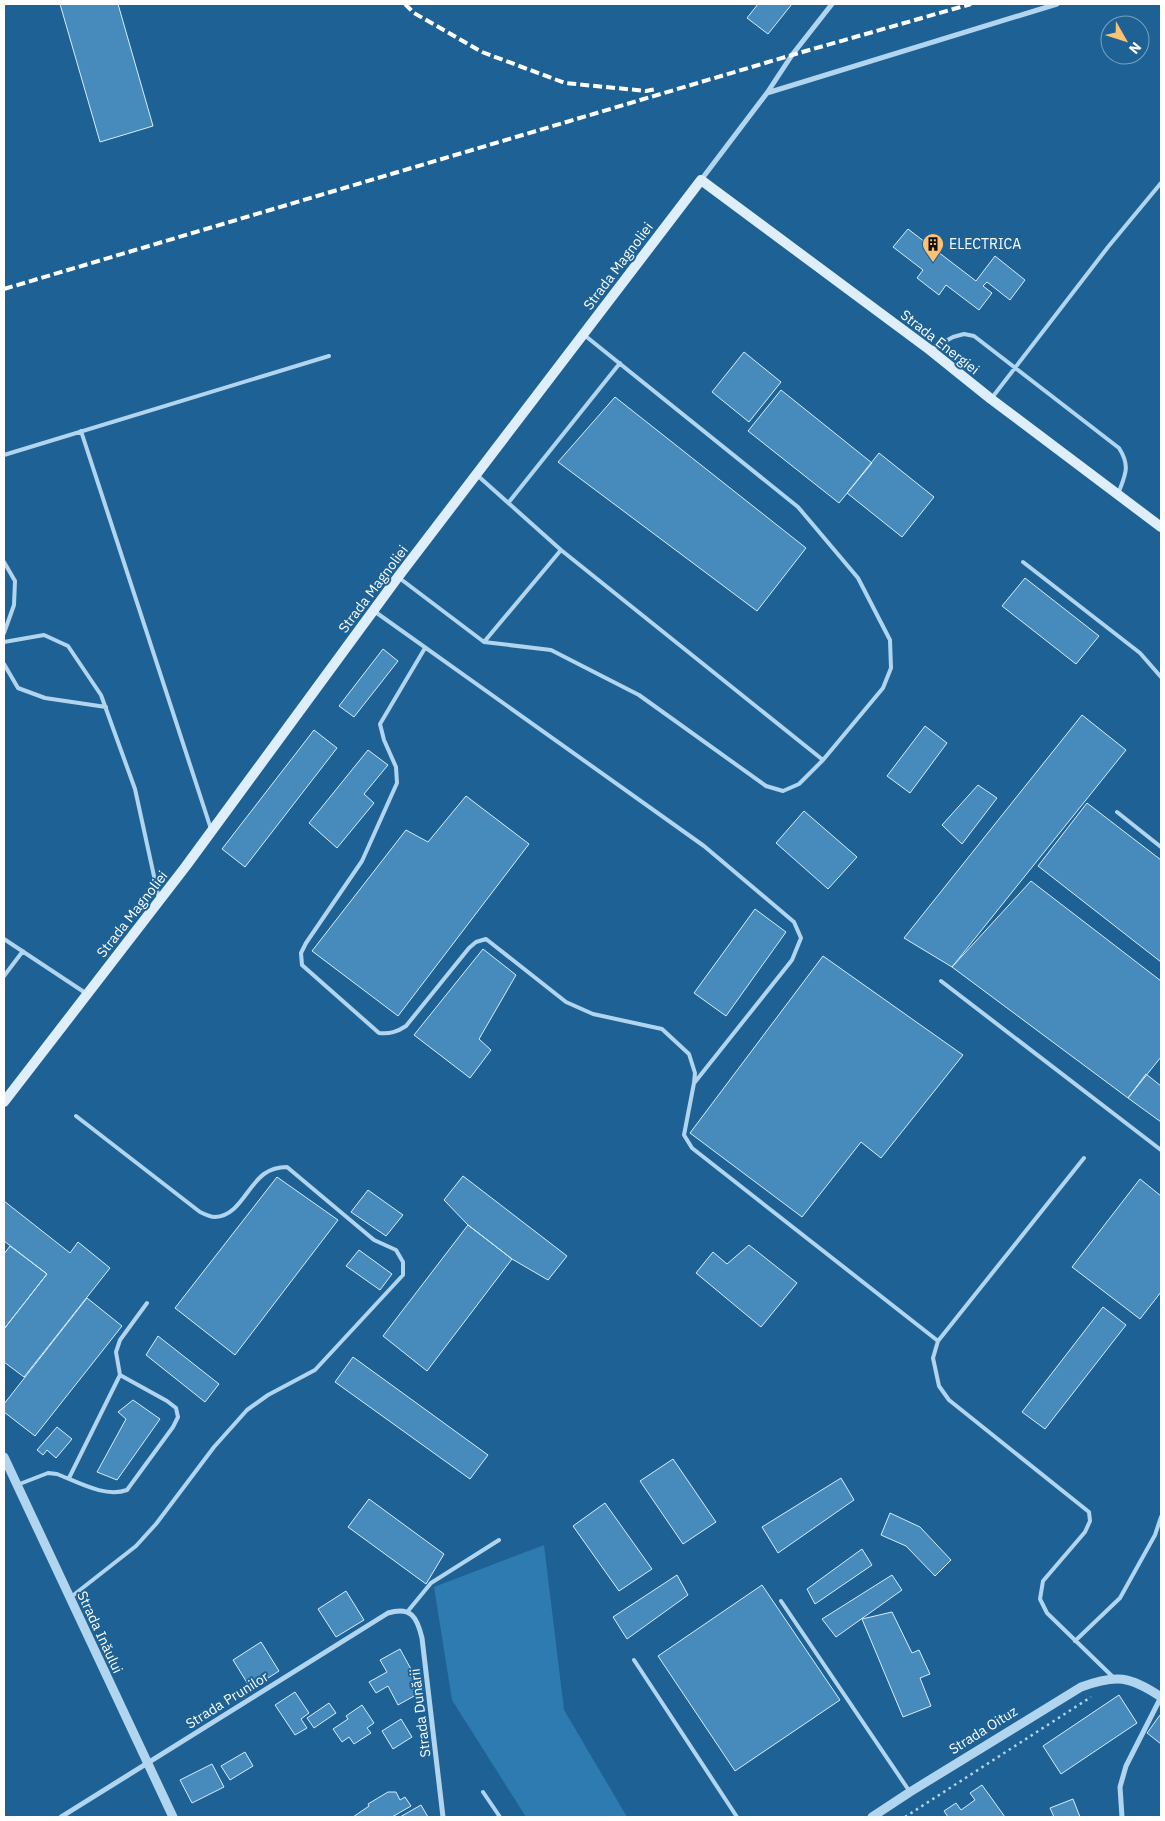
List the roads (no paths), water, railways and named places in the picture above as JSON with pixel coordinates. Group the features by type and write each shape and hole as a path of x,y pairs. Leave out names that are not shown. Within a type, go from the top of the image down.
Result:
{"main road":[{"name":"Strada Magnoliei","path":"4,1102 160,901 398,577 701,180"},
{"name":"Strada Energiei","path":"701,180 930,350 991,399 1161,527"}],"street":[{"name":"Strada Magnoliei","path":"701,180 767,93 792,55 832,4"},
{"path":"767,93 1057,4"},
{"name":"Strada Inăului","path":"4,1457 173,1817"},
{"name":"Strada Prunilor","path":"61,1817 388,1613 398,1610 408,1611"},
{"name":"Strada Dunării","path":"408,1611 420,1627 422,1638 443,1817"},
{"path":"1114,1678 1129,1680 1146,1686 1161,1697 1126,1766 1120,1787 1122,1817"},
{"name":"Strada Oituz","path":"873,1817 1063,1697 1098,1680 1114,1678"}],"lane":[{"path":"991,399 1108,247 1161,183"},
{"path":"398,577 484,642 551,650 639,695 766,786 783,791 799,784 824,760 882,688 890,668 890,640 858,578 798,507 584,334"},
{"path":"930,350 953,337 964,334 974,336 1016,367 1119,448 1125,458 1127,471 1118,495"},
{"path":"4,455 329,356"},
{"path":"509,502 620,363"},
{"path":"81,432 212,831"},
{"path":"477,474 562,550 824,760"},
{"path":"484,642 562,550"},
{"path":"4,562 15,581 14,605 4,633"},
{"path":"1023,562 1140,653 1161,677"},
{"path":"374,611 704,846 794,922 801,938 792,960 694,1083"},
{"path":"4,642 44,635 68,646 101,696 135,789 160,901"},
{"path":"425,648 380,724 384,740 396,767 397,783 362,861 306,943 302,953 302,965 378,1033 388,1034 406,1026 469,948 476,942 486,939 566,1002 593,1014 662,1029 689,1054 695,1073 684,1134 692,1148 938,1341"},
{"path":"4,664 18,688 44,698 106,707"},
{"path":"1117,812 1161,847"},
{"path":"4,939 88,994"},
{"path":"4,976 23,951"},
{"path":"940,981 1161,1150"},
{"path":"70,1598 136,1546 156,1524 214,1447 247,1410 268,1395 315,1370 404,1274 403,1262 396,1250 374,1240 287,1167 276,1168 264,1174 238,1205 225,1215 213,1217 200,1212 76,1116"},
{"path":"1084,1158 938,1341 933,1358 939,1386 949,1400 1089,1512 1090,1521 1085,1532 1043,1581 1040,1599 1047,1614 1114,1678"},
{"path":"69,1478 120,1375 116,1352 120,1340 147,1302"},
{"path":"17,1485 48,1473 57,1474 109,1493 127,1490 173,1427 178,1417 176,1408 168,1400 120,1375"},
{"path":"1075,1641 1120,1598 1155,1535 1161,1517"},
{"path":"408,1611 431,1583 499,1540"},
{"path":"782,1601 910,1792"},
{"path":"634,1660 737,1817"},
{"path":"483,1792 500,1817"}],"railway":[{"path":"405,4 414,13 482,52 565,83 646,91 657,89"},
{"path":"4,289 792,55 971,4"}],"place":[{"name":"ELECTRICA","path":"933,263"}]}
